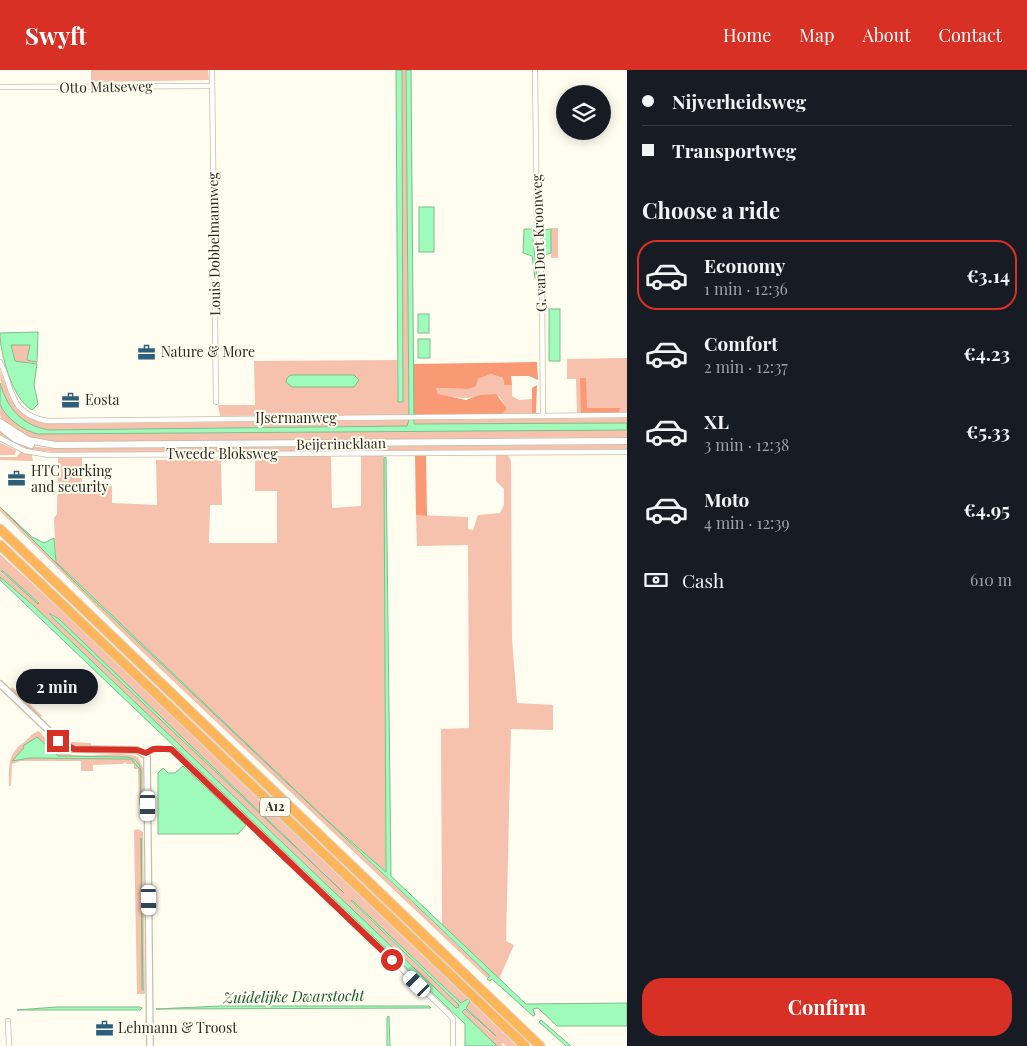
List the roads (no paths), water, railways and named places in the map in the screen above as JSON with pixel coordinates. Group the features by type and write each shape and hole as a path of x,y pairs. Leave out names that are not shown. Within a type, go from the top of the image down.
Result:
{"highway":[{"name":"A12","path":"0,529 540,1046"},
{"name":"A12","path":"0,544 525,1046"},
{"name":"A12","path":"492,1000 548,1046"}],"main road":[{"name":"Beijerincklaan","path":"0,422 28,440 55,445"},
{"name":"Beijerincklaan","path":"0,427 15,439 31,445 627,440"}],"street":[{"name":"Louis Dobbelmannweg","path":"212,70 216,402"},
{"name":"G. van Dort Kroonweg","path":"535,70 537,230 542,285 543,416"},
{"name":"Otto Matseweg","path":"0,87 212,86"},
{"name":"IJsermanweg","path":"0,362 11,396 18,407 32,417 47,421 627,415"},
{"name":"Tweede Bloksweg","path":"0,438 25,452 49,456 627,452"},
{"path":"0,684 66,747 74,749 137,750 146,753 153,749 171,749 450,1015 453,1019 453,1046"},
{"path":"146,753 148,760 150,1046"},
{"path":"8,1021 8,1046"}],"place":[{"name":"Nature & More","path":"147,352"},
{"name":"Eosta","path":"71,400"},
{"name":"HTC parking and security","path":"17,479"},
{"name":"Lehmann & Troost","path":"104,1028"}],"water label":[{"name":"Zuidelijke Dwarstocht","path":"294,997"}]}
